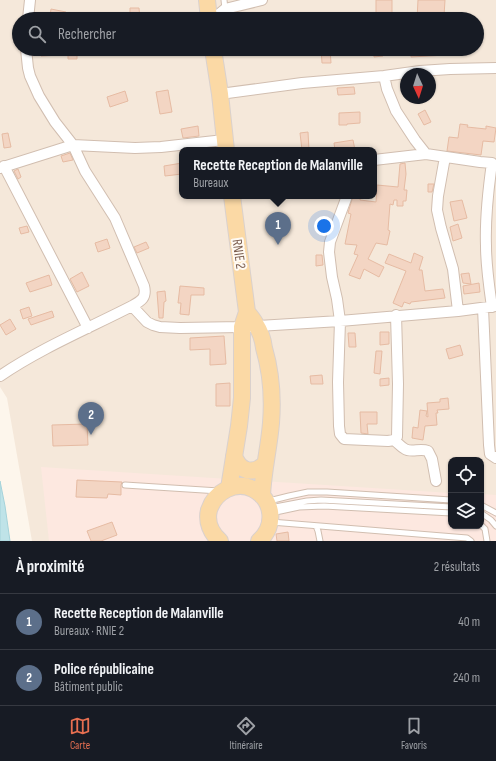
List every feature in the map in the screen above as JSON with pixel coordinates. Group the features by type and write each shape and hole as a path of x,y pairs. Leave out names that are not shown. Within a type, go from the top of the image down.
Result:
{"main road":[{"path":"207,0 208,12"},
{"path":"214,56 220,94 225,145"},
{"name":"RNIE 2","path":"226,489 239,426 249,322 232,199"},
{"name":"RNIE 2","path":"249,322 262,339 266,352 272,387 271,424 265,464 268,530 264,537 259,541"},
{"path":"234,456 236,462 247,470 254,470 265,464"},
{"path":"215,540 209,526 208,515 211,503 218,494 226,489 241,486 252,489 268,508"}],"street":[{"path":"29,12 30,0"},
{"path":"224,4 262,0"},
{"path":"0,376 14,366 46,348 132,306 143,298 145,291 115,218 85,172 73,145 55,122 39,96 30,76 26,56"},
{"path":"220,94 302,83 435,70 496,68"},
{"path":"384,76 387,89 396,111 426,154"},
{"path":"88,328 2,167 73,145 135,148 225,145"},
{"path":"377,160 426,154 492,163 486,208 486,246 490,307 492,410 489,445 490,454 496,458"},
{"path":"445,157 438,196 438,210 441,228 453,269 458,311"},
{"path":"346,199 330,242 329,252 340,320 338,382 339,426 340,434 344,439 388,441 394,440 397,437 398,384 396,315"},
{"path":"132,306 147,322 153,325 160,327 180,328 249,322 340,320 458,311 490,307"},
{"path":"394,440 405,450 409,451 424,449 428,451 432,459 436,481"}],"lane":[{"path":"125,485 226,489"},
{"path":"268,508 289,496 308,492 448,500"},
{"path":"268,508 307,500 448,507"},
{"path":"268,508 324,506 448,513"},
{"path":"484,507 496,513"},
{"path":"268,508 316,526 439,539 467,538 471,541"},
{"path":"484,515 496,526"},
{"path":"316,526 320,541"},
{"path":"484,528 488,541"}],"shaded area":[{"path":"0,0 496,0 496,541 32,541 7,398 0,387"},
{"path":"41,467 448,493 448,529 484,529 484,494 496,495 496,541 49,541"}],"water":[{"path":"0,481 5,506 10,541 0,541"}],"building":[{"path":"376,0 392,0 392,12 376,12"},
{"path":"418,0 445,0 444,12 417,12"},
{"path":"130,8 139,8 139,12 130,12"},
{"path":"51,9 66,12 51,12"},
{"path":"68,56 77,56 77,59 68,59"},
{"path":"322,56 330,56 331,63 322,63"},
{"path":"354,87 355,94 338,95 337,88"},
{"path":"168,90 172,112 160,114 156,92"},
{"path":"125,91 128,101 110,107 107,97"},
{"path":"425,110 431,122 424,125 418,114"},
{"path":"360,112 360,123 339,125 339,113"},
{"path":"460,124 468,125 467,127 486,129 486,126 496,128 494,142 483,141 481,155 447,151 449,137 458,138"},
{"path":"198,126 199,136 183,138 181,129"},
{"path":"308,132 309,147 302,147 300,133"},
{"path":"8,133 11,147 4,148 2,134"},
{"path":"353,140 354,147 335,147 334,143"},
{"path":"70,153 73,160 63,162 61,156"},
{"path":"405,163 406,174 404,190 407,190 406,201 403,201 403,206 397,206 397,200 394,200 393,205 390,204 388,230 390,231 387,245 376,243 368,259 384,267 379,277 364,269 360,279 349,275 358,255 354,254 357,245 345,244 351,214 348,213 352,199 376,202 377,185 398,187 400,164"},
{"path":"179,164 179,174 165,176 164,166"},
{"path":"18,169 21,177 18,179 14,171"},
{"path":"428,184 434,184 432,192 428,192"},
{"path":"462,200 467,218 454,221 450,202"},
{"path":"458,224 462,238 453,241 450,227"},
{"path":"27,226 29,232 21,234 19,228"},
{"path":"107,239 110,248 98,252 95,243"},
{"path":"146,242 149,248 137,253 134,247"},
{"path":"414,253 423,257 419,270 422,270 425,291 443,289 445,298 411,302 410,304 404,302 402,307 393,303 406,271 385,263 389,254 411,263"},
{"path":"316,255 322,255 323,265 316,266"},
{"path":"82,272 89,286 77,292 70,279"},
{"path":"469,273 471,284 463,283 461,274"},
{"path":"49,275 52,285 30,292 26,283"},
{"path":"479,283 480,292 464,294 463,286"},
{"path":"180,286 204,288 204,295 191,295 189,315 180,314 181,303 178,303"},
{"path":"165,291 166,301 164,302 163,318 159,318 157,292"},
{"path":"29,307 32,316 23,319 20,310"},
{"path":"52,311 54,317 31,325 28,319"},
{"path":"10,319 16,329 6,335 0,325"},
{"path":"380,332 389,332 389,344 380,345"},
{"path":"348,333 355,333 356,347 349,347"},
{"path":"224,336 226,364 210,365 210,349 190,350 190,338"},
{"path":"460,345 463,355 449,359 446,349"},
{"path":"376,351 382,351 380,374 374,373"},
{"path":"322,375 323,384 311,384 310,376"},
{"path":"389,378 389,385 380,386 380,379"},
{"path":"230,383 230,406 216,406 216,384"},
{"path":"448,398 449,409 437,410 437,425 425,426 423,440 412,438 413,427 418,428 420,410 427,411 426,416 428,417 427,403 440,402 440,399"},
{"path":"360,412 377,412 377,424 367,424 368,434 361,433"},
{"path":"87,424 88,445 53,446 52,425"},
{"path":"77,480 122,482 121,495 108,494 107,498 76,497"},
{"path":"112,522 117,535 101,541 91,541 87,531"},
{"path":"288,532 289,541 277,541 276,534"}],"place":[{"name":"Recette Reception de Malanville","path":"278,245"},
{"name":"Police républicaine","path":"91,435"}]}
